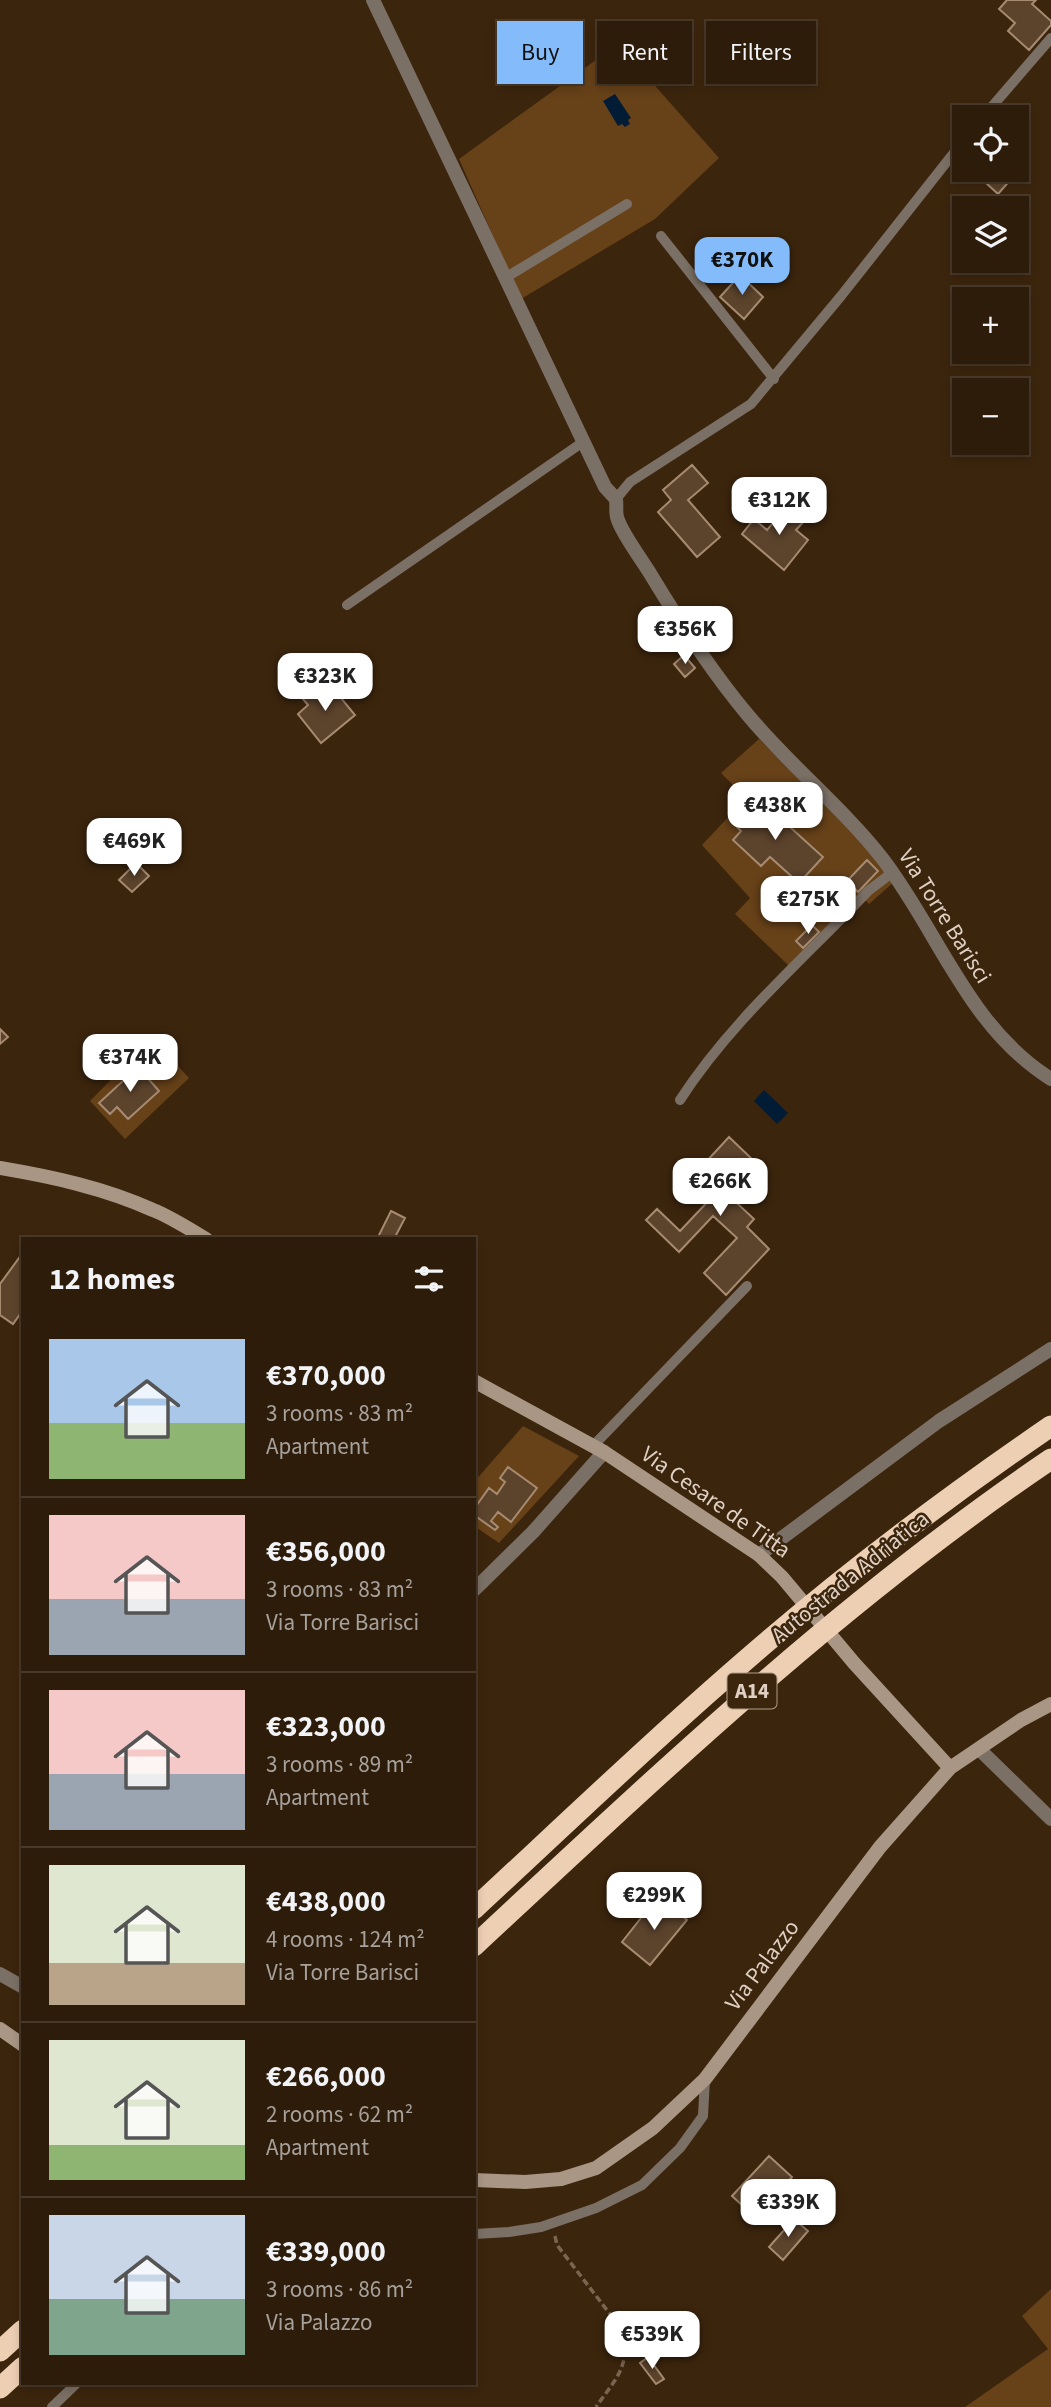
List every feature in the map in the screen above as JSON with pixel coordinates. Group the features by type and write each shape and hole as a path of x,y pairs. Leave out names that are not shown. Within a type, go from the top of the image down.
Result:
{"highway":[{"name":"Autostrada Adriatica","path":"476,1907 648,1748 778,1633 914,1524 1051,1426"},
{"name":"Autostrada Adriatica","path":"476,1944 666,1768 796,1653 925,1550 1051,1459"},
{"path":"0,2351 21,2332"},
{"path":"0,2388 21,2369"}],"street":[{"name":"Via Torre Barisci","path":"373,0 583,442 605,487 616,499 617,519 668,604 748,715 871,844 893,872 966,995 997,1034 1030,1066 1051,1079"},
{"path":"0,1168 60,1178 103,1191 155,1210 202,1237"},
{"path":"759,1555 939,1421 1051,1349"},
{"name":"Via Cesare de Titta","path":"476,1382 598,1449 759,1555 782,1577 950,1768"},
{"path":"476,1588 533,1532 598,1449"},
{"name":"Via Palazzo","path":"476,2180 525,2182 561,2179 596,2168 653,2128 705,2078 880,1847 950,1768 1021,1720 1051,1704"},
{"path":"979,1749 1051,1819"},
{"path":"0,1974 21,1986"},
{"path":"0,2029 21,2044"}],"lane":[{"path":"993,105 1051,38"},
{"path":"616,499 630,482 751,404 774,379 952,155"},
{"path":"505,278 627,204"},
{"path":"661,236 774,379"},
{"path":"347,605 583,442"},
{"path":"680,1100 696,1075 730,1033 868,891 893,872"},
{"path":"598,1449 747,1286"},
{"path":"476,2234 541,2227 596,2208 642,2185 680,2148 703,2116 705,2078"},
{"path":"52,2407 75,2385"}],"path":[{"path":"566,2219 558,2228 556,2245 613,2316 623,2331 626,2347 625,2361 619,2375 596,2407"}],"shaded area":[{"path":"597,59 597,84 653,84 719,158 655,219 521,299 459,159 563,84 583,84 583,69"},
{"path":"759,739 861,840 894,882 869,904 860,894 789,966 735,914 750,898 702,845 746,798 721,773"},
{"path":"152,1038 189,1078 125,1139 90,1101"},
{"path":"523,1426 579,1456 499,1543 476,1527 476,1480"},
{"path":"1051,2289 1051,2407 965,2407 1048,2349 1022,2316"}],"water":[{"path":"615,94 631,118 628,120 630,124 625,127 622,124 618,126 603,101"},
{"path":"764,1090 788,1113 777,1124 754,1101"}],"building":[{"path":"1007,0 1036,0 1032,4 1051,21 1051,25 1029,50 1008,31 1015,23 999,9"},
{"path":"985,182 1008,182 998,194"},
{"path":"740,275 763,297 744,319 720,297"},
{"path":"692,465 708,483 688,500 720,537 697,557 658,512 671,500 663,490"},
{"path":"789,504 806,519 796,530 808,540 784,570 742,534 754,519 767,530"},
{"path":"684,655 695,668 685,677 674,664"},
{"path":"317,686 323,694 332,687 355,715 321,743 298,714 308,705 302,698"},
{"path":"758,798 823,857 799,883 770,857 761,866 733,840 741,831 734,824"},
{"path":"867,860 878,871 858,892 847,881"},
{"path":"136,863 149,876 132,892 119,880"},
{"path":"812,925 819,932 803,948 796,941"},
{"path":"0,1029 8,1037 0,1044"},
{"path":"138,1067 159,1091 128,1119 117,1107 110,1114 99,1103"},
{"path":"729,1137 754,1161 725,1192 754,1219 747,1227 769,1249 726,1295 704,1273 737,1238 713,1216 679,1252 646,1220 657,1209 680,1231 714,1195 693,1176"},
{"path":"391,1211 405,1218 395,1237 378,1237"},
{"path":"19,1258 21,1260 21,1313 13,1324 0,1315 0,1284"},
{"path":"508,1467 537,1488 511,1522 498,1512 491,1521 498,1527 495,1530 476,1516 476,1506 489,1488 497,1494 505,1482 500,1478"},
{"path":"663,1900 687,1920 650,1965 622,1942 645,1913 649,1917"},
{"path":"769,2156 792,2177 756,2218 732,2196"},
{"path":"794,2219 808,2231 783,2260 769,2247"},
{"path":"648,2357 664,2379 656,2384 640,2363"}]}
